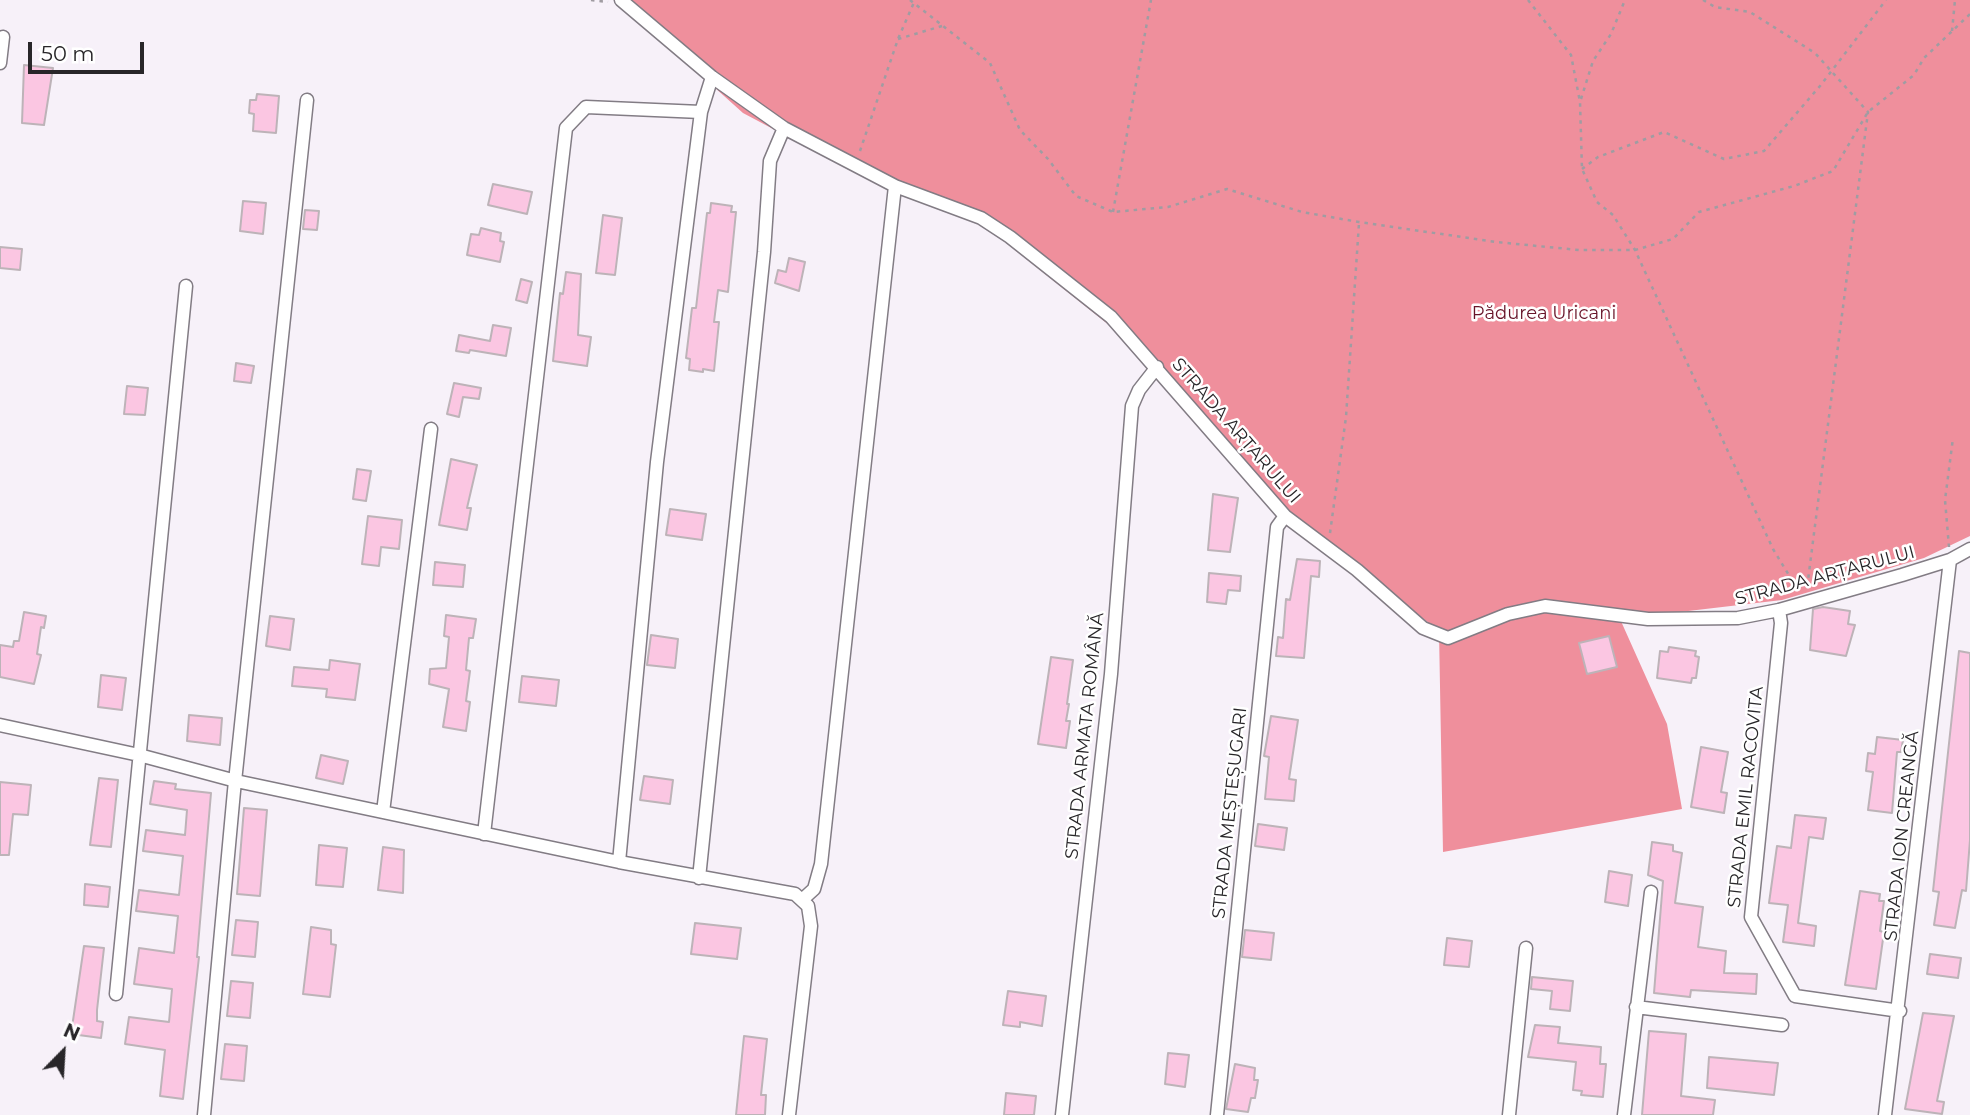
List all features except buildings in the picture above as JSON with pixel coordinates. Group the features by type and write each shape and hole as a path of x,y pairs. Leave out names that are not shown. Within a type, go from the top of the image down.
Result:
{"street":[{"name":"STRADA ARȚARULUI","path":"621,0 712,77 784,128 895,186 981,218 997,228 1111,317 1285,516 1328,547 1413,620 1442,638 1475,629 1508,614 1545,606 1648,620 1738,618 1779,610 1950,560 1970,549"},
{"path":"0,63 3,37"},
{"path":"619,862 657,463 701,112 712,77"},
{"path":"204,1115 307,100"},
{"path":"484,834 566,128 586,107 701,112"},
{"path":"699,878 764,252 770,161 784,128"},
{"path":"803,899 814,889 821,864 895,186"},
{"path":"116,994 186,286"},
{"name":"STRADA ARMATA ROMÂNĂ","path":"1062,1115 1111,674 1132,406 1139,390 1157,367"},
{"path":"383,812 431,429"},
{"name":"STRADA MEȘTEȘUGARI","path":"1217,1115 1276,540 1278,527 1285,516"},
{"name":"STRADA ION CREANGĂ","path":"1885,1115 1950,560"},
{"name":"STRADA EMIL RACOVITA","path":"1779,610 1781,623 1751,917 1795,996 1899,1011"},
{"path":"0,725 139,755 236,781 619,862 787,892 803,899 811,914 811,926 789,1115"},
{"path":"1624,1115 1651,892"},
{"path":"1509,1115 1526,948"},
{"path":"1636,1007 1782,1025"}],"path":[{"path":"1113,212 1151,0"},
{"path":"1528,0 1571,55 1580,102 1582,169 1597,202 1612,215 1635,250 1773,549 1805,602"},
{"path":"1580,102 1593,61 1611,34 1625,0"},
{"path":"1703,0 1715,7 1750,12 1815,53 1868,112"},
{"path":"1582,169 1598,157 1664,132 1724,159 1764,151 1886,0"},
{"path":"1952,31 1955,0"},
{"path":"855,165 912,1 990,63 1020,130 1048,159 1076,196 1113,212 1168,207 1227,189 1302,212 1496,243 1578,250 1635,250 1673,239 1699,212 1794,186 1833,171 1868,112 1914,75 1924,58 1970,14"},
{"path":"898,38 942,26"},
{"path":"1805,602 1868,112"},
{"path":"1328,547 1346,417 1359,222"},
{"path":"1950,560 1945,500 1953,438"}],"green space":[{"name":"Pădurea Uricani","path":"617,0 1970,0 1970,536 1924,558 1782,600 1620,619 1667,724 1682,809 1443,852 1439,631 1294,517 1159,365 980,222 886,189 743,113"}]}
